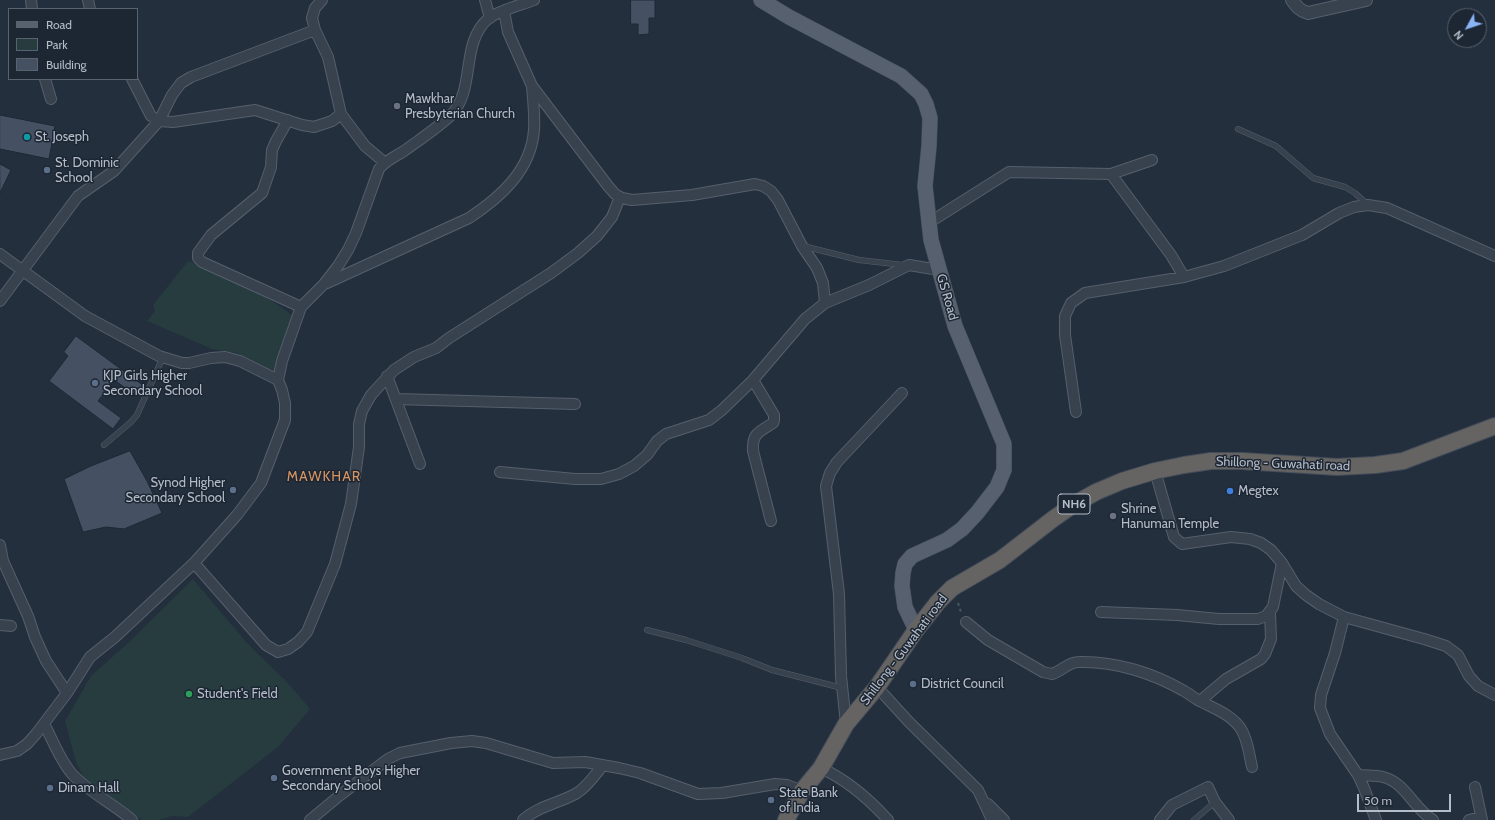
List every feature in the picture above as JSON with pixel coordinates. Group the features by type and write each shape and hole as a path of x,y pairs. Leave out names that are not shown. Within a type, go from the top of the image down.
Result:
{"highway":[{"name":"Shillong - Guwahati road","path":"786,820 802,791 821,768 846,724 877,687 916,630 938,602 952,588 1000,560 1073,505 1096,492 1109,486 1155,471 1184,465 1211,462 1242,461 1337,467 1376,465 1403,461 1495,426"}],"main road":[{"name":"GS Road","path":"761,0 789,17 901,76 921,94 930,118 925,186 931,240 955,326 1004,444 1004,470 997,487 977,513 962,529 947,540 912,556 906,564 903,573 902,586 905,607 916,630"}],"street":[{"path":"322,0 315,8 312,18 315,30 328,57 341,114 365,146 384,162"},
{"path":"485,0 490,18"},
{"path":"0,755 17,751 27,744 67,693 90,657 115,637 194,563 237,515 261,483 285,420 285,403 278,380 282,361 301,307 324,284 348,250 356,233 379,169 384,162 419,140 450,115 458,105 463,94 473,44 479,29 490,18 534,0"},
{"path":"1292,0 1298,8 1303,12 1308,13 1332,4 1366,0"},
{"path":"504,11 508,32 532,86 615,194 632,200 692,195 754,184 763,186 771,191 778,200 802,246 817,268 823,283 825,303"},
{"path":"0,301 78,196 114,171 160,121 172,95 181,84 191,77 315,30"},
{"path":"45,80 51,99"},
{"path":"133,80 151,116 160,121 173,122 255,110 314,128 332,121 341,114"},
{"path":"324,284 469,218 487,206 502,192 515,178 526,162 531,146 534,129 532,86"},
{"path":"288,120 272,150 271,167 262,193 211,235 198,253 198,258 202,262 301,307"},
{"path":"930,222 1009,172 1111,174 1152,160"},
{"path":"1111,174 1171,254 1184,278"},
{"path":"194,563 266,645 278,652 288,649 298,642 307,632 335,564 352,497 359,447 359,424 362,411 371,395 394,370 414,357 436,348 512,296 551,273 578,253 597,236 612,217 620,197"},
{"path":"1076,412 1065,335 1065,316 1071,303 1085,293 1184,278 1224,266 1302,235 1339,213 1354,207 1368,205 1387,208 1495,256"},
{"path":"0,254 85,316 128,340 164,357 182,363 189,363 211,358 225,357 240,361 278,380"},
{"path":"500,472 575,480 601,479 620,474 634,466 647,455 657,441 666,434 709,420 722,410 753,380 805,319 825,303 869,285 910,265 940,270"},
{"path":"388,376 420,464"},
{"path":"753,380 774,415 773,423 754,437 752,441 771,521"},
{"path":"846,724 842,688 839,594 826,486 830,473 837,462 902,393"},
{"path":"396,399 575,404"},
{"path":"1155,471 1174,537 1182,544 1231,537 1250,539 1261,543 1271,550 1282,563 1296,586 1319,604 1344,617 1446,646 1458,656 1469,676 1478,686 1495,695"},
{"path":"0,545 1,564 28,616 35,637 46,661 67,693"},
{"path":"1200,701 1226,679 1266,654 1271,639 1270,613 1273,607 1282,563"},
{"path":"1101,612 1177,615 1227,619 1258,619 1270,613"},
{"path":"1344,617 1335,653 1321,695 1320,708 1330,734 1358,775 1376,820"},
{"path":"966,622 988,640 1043,672 1052,674 1056,673 1070,664 1078,662 1118,666 1148,674 1183,690 1228,716 1241,729 1246,739 1252,767"},
{"path":"0,625 11,626"},
{"path":"877,687 978,790 992,820"},
{"path":"44,724 72,774 83,784 132,820"},
{"path":"310,820 388,759 400,753 472,741 493,745 554,763 585,762 603,765 640,774 698,794 722,793 775,784 787,785 802,791"},
{"path":"523,820 536,811 577,793 586,786 603,765"},
{"path":"821,768 840,777 856,789 888,820"},
{"path":"1358,775 1382,776 1396,782 1416,806 1427,817 1433,820"},
{"path":"1160,820 1172,805 1208,787 1215,802 1229,820"},
{"path":"1469,820 1482,818 1475,787"},
{"path":"983,800 1004,820"}],"lane":[{"path":"1238,130 1276,146 1314,178 1345,187 1355,193 1368,205"},
{"path":"802,246 859,260 910,265"},
{"path":"104,445 137,415 164,357"},
{"path":"647,630 686,640 742,658 772,670 842,688"},
{"path":"1194,820 1215,802"}],"path":[{"path":"952,588 962,616 966,622"}],"green space":[{"path":"188,261 244,285 270,299 294,317 275,375 264,367 237,353 212,349 147,321 155,311 153,305"},
{"name":"Student's Field","path":"193,579 246,642 285,680 310,709 278,747 188,817 172,816 158,820 142,820 84,778 76,762 65,721 91,676 128,643"}],"building":[{"path":"631,0 655,0 655,18 649,18 649,34 638,35 638,24 631,24"},
{"name":"St. Joseph","path":"0,115 55,126 49,159 0,149"},
{"path":"0,164 11,170 0,193"},
{"path":"76,336 144,386 137,396 114,380 98,401 121,418 113,429 49,381 68,356 64,352"},
{"path":"130,451 147,481 162,513 124,529 106,527 83,532 64,479 91,466"}],"place":[{"name":"Mawkhar Presbyterian Church","path":"397,106"},
{"name":"St. Joseph","path":"27,137"},
{"name":"St. Dominic School","path":"47,170"},
{"name":"KJP Girls Higher Secondary School","path":"95,383"},
{"name":"Synod Higher Secondary School","path":"233,490"},
{"name":"Megtex","path":"1230,491"},
{"name":"Shrine Hanuman Temple","path":"1113,516"},
{"name":"District Council","path":"913,684"},
{"name":"Student's Field","path":"189,694"},
{"name":"Government Boys Higher Secondary School","path":"274,778"},
{"name":"Dinam Hall","path":"50,788"},
{"name":"State Bank of India","path":"771,800"}],"district":[{"name":"MAWKHAR","path":"324,477"}]}
